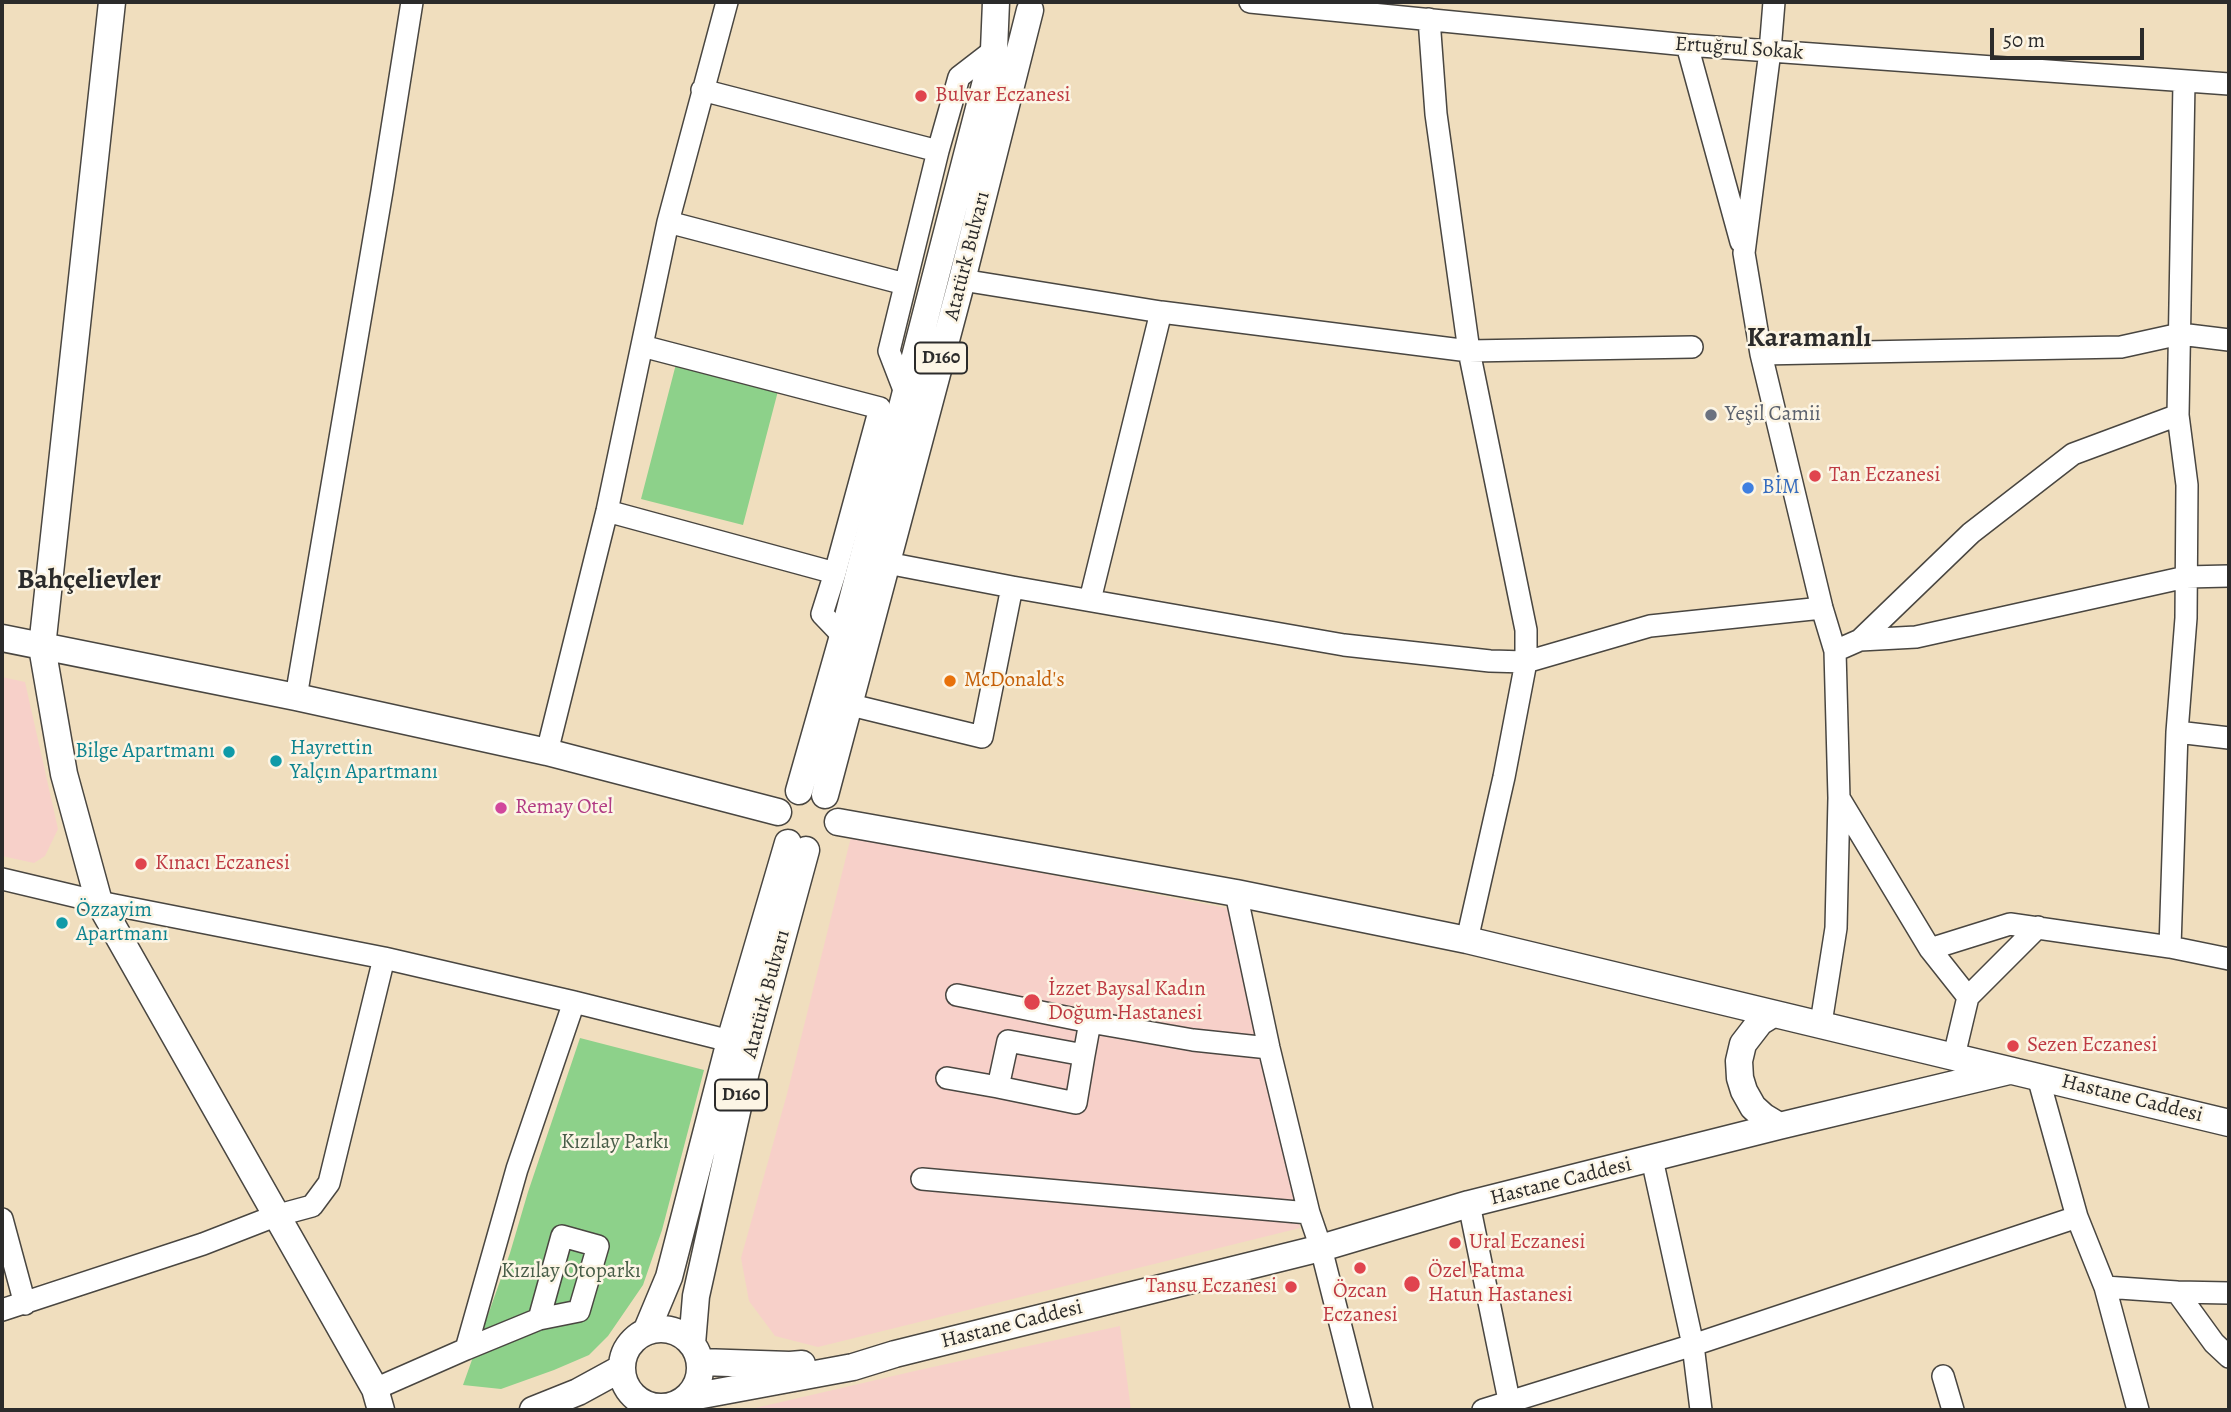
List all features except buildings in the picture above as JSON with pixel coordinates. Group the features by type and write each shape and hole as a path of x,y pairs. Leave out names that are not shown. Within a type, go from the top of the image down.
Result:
{"main road":[{"path":"112,2 42,647 64,774 99,902 255,1176 378,1400 397,1410"},
{"name":"Atatürk Bulvarı","path":"799,791 843,636 994,50 996,2"},
{"name":"D160","path":"1003,2 1013,8 1040,6"},
{"name":"Atatürk Bulvarı","path":"825,795 962,280 1040,6"},
{"path":"2,638 296,697 547,752 778,812"},
{"path":"813,789 825,795 836,808 838,822 832,838 825,845 797,847 778,827 778,812 784,799 792,793 813,789"},
{"path":"838,822 1236,893 1467,940 2025,1074"},
{"name":"Atatürk Bulvarı","path":"646,1332 669,1277 730,1041 797,847"},
{"name":"Atatürk Bulvarı","path":"696,1353 696,1296 797,847"},
{"path":"1773,1014 1760,1022 1747,1038 1739,1061 1744,1091 1753,1107 1779,1126"},
{"path":"1925,1091 1947,1074 1954,1056"},
{"name":"Hastane Caddesi","path":"686,1398 853,1367 895,1354 1321,1248 1469,1204 1925,1091 2025,1074 2229,1123"},
{"path":"646,1332 658,1329 680,1334 696,1353"},
{"name":"D160","path":"622,1368 628,1346 646,1332"},
{"name":"D160","path":"686,1398 697,1385 700,1373 696,1353"},
{"name":"Hastane Caddesi","path":"696,1353 790,1365 895,1354"},
{"path":"533,1410 578,1392 622,1368 623,1378 632,1395 654,1409 671,1406 686,1398"}],"street":[{"path":"296,697 412,2"},
{"path":"547,752 607,511 668,222 727,2"},
{"name":"Ertuğrul Sokak","path":"1250,2 1687,45 2229,84"},
{"path":"1744,253 1774,2"},
{"path":"1429,19 1436,114 1469,351 1526,630 1526,662 1504,777 1467,940"},
{"path":"1687,45 1744,253 1761,354 1822,608 1835,651 1839,798 1836,928 1821,1023"},
{"path":"906,395 889,351 938,151 959,76 994,50"},
{"path":"2170,947 2177,732 2186,618 2187,485 2178,415 2184,82"},
{"path":"702,90 938,151"},
{"path":"668,222 905,284"},
{"path":"962,280 1161,312 1469,351 1692,347"},
{"path":"1090,600 1161,312"},
{"path":"1761,354 2121,347 2180,334 2229,340"},
{"path":"642,346 880,408 822,614 843,636"},
{"path":"1860,640 1971,533 2073,454 2178,415"},
{"path":"607,511 835,573"},
{"path":"887,563 1344,645 1490,661 1526,662 1650,626 1822,608"},
{"path":"1835,651 1860,640 1916,636 2186,577 2229,576"},
{"path":"850,705 982,737 1012,587"},
{"path":"2177,732 2229,738"},
{"path":"1839,798 1930,949 1968,998"},
{"path":"2,879 99,902 384,958 730,1041"},
{"path":"1236,893 1269,1048 1309,1213 1321,1248 1362,1410"},
{"path":"1930,949 2010,924 2229,958"},
{"path":"1954,1056 1968,998 2038,927"},
{"path":"2,1310 203,1244 275,1216 312,1206 329,1183 384,958"},
{"path":"957,995 1193,1040 1269,1048"},
{"path":"466,1349 517,1169 574,1002"},
{"path":"947,1078 1076,1103 1090,1021"},
{"path":"998,1087 1008,1041 1084,1055"},
{"path":"2025,1074 2105,1287 2138,1410"},
{"path":"1652,1159 1693,1345 1701,1410"},
{"path":"922,1179 1309,1213"},
{"path":"1469,1204 1511,1406"},
{"path":"1483,1410 1511,1406 2077,1217"},
{"path":"2,1219 25,1304"},
{"path":"2105,1287 2229,1293"},
{"path":"2177,1292 2214,1343 2229,1357"},
{"path":"378,1400 466,1349 539,1319"},
{"path":"1943,1376 1953,1410"}],"shaded area":[{"path":"2,677 25,682 58,829 45,856 34,863 2,856"},
{"name":"İzzet Baysal Kadın Doğum Hastanesi","path":"851,837 1237,910 1300,1228 818,1347 775,1336 749,1301 741,1258 787,1094"},
{"path":"1120,1326 1131,1410 751,1409 919,1370"}],"green space":[{"path":"676,364 778,391 743,525 641,499"},
{"path":"580,1038 704,1070 662,1230 643,1285 608,1336 589,1355 501,1389 463,1385 510,1253"}],"place":[{"name":"Bulvar Eczanesi","path":"921,96"},
{"name":"Yeşil Camii","path":"1711,415"},
{"name":"Tan Eczanesi","path":"1815,476"},
{"name":"BİM","path":"1748,488"},
{"name":"McDonald's","path":"950,681"},
{"name":"Bilge Apartmanı","path":"229,752"},
{"name":"Hayrettin Yalçın Apartmanı","path":"276,761"},
{"name":"Remay Otel","path":"501,808"},
{"name":"Kınacı Eczanesi","path":"141,864"},
{"name":"Özzayim Apartmanı","path":"62,923"},
{"name":"İzzet Baysal Kadın Doğum Hastanesi","path":"1032,1002"},
{"name":"Sezen Eczanesi","path":"2013,1046"},
{"name":"Ural Eczanesi","path":"1455,1243"},
{"name":"Özcan Eczanesi","path":"1360,1268"},
{"name":"Özel Fatma Hatun Hastanesi","path":"1412,1284"},
{"name":"Tansu Eczanesi","path":"1291,1287"}],"district":[{"name":"Karamanlı","path":"1809,339"},
{"name":"Bahçelievler","path":"89,581"}],"park label":[{"name":"Kızılay Parkı","path":"615,1143"},
{"name":"Kızılay Otoparkı","path":"571,1272"}]}
